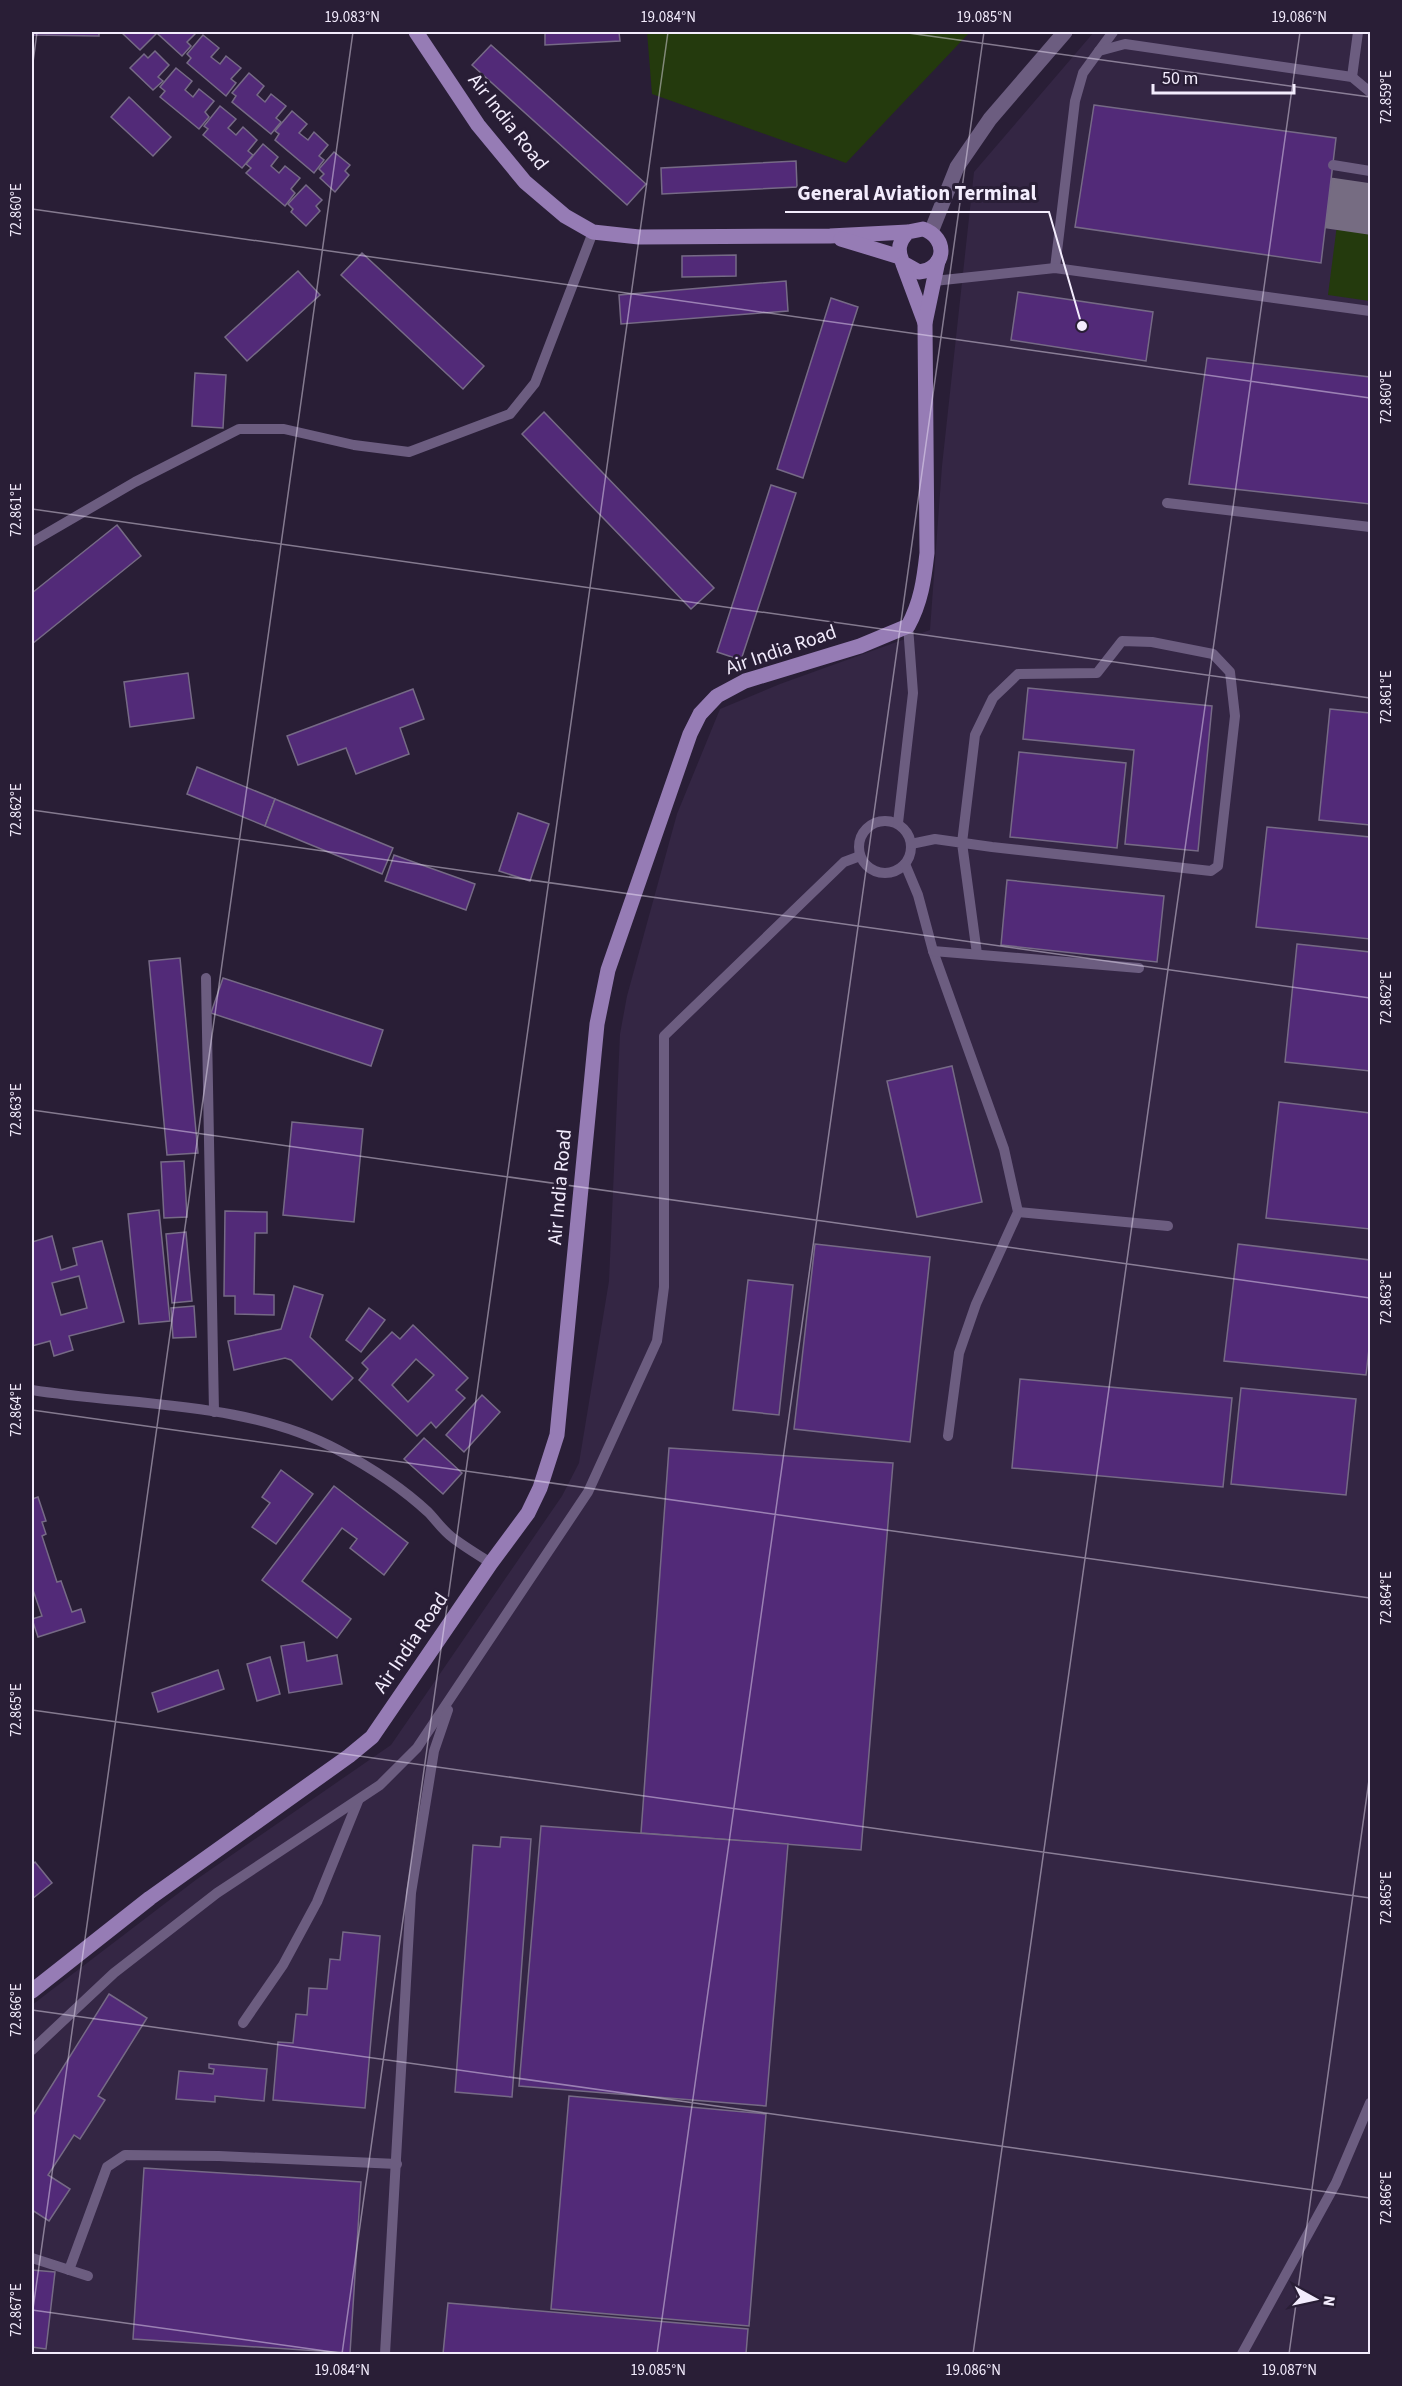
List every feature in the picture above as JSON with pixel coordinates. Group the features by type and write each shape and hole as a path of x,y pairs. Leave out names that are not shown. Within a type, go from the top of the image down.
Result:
{"street":[{"name":"Air India Road","path":"416,32 478,124 525,182 565,216 593,232 639,237 830,236 908,232 923,229 931,232"},
{"path":"908,626 918,608 927,553 925,323 941,255 940,242 931,232 957,168 990,119 1065,32"},
{"path":"908,232 900,243 901,260 925,323"},
{"name":"Air India Road","path":"830,236 901,260 919,272 930,269 938,261"},
{"name":"Air India Road","path":"32,1991 150,1898 340,1763 372,1737 528,1513 540,1488 557,1435 597,1023 608,970 690,734 700,714 717,696 745,681 860,646 908,626"}],"lane":[{"path":"1055,268 1075,101 1083,73 1113,32"},
{"path":"1352,77 1358,32"},
{"path":"1099,51 1125,44 1352,77 1371,92"},
{"path":"1333,165 1371,171"},
{"path":"32,542 135,482 239,429 284,429 354,445 409,452 510,414 536,383 593,232"},
{"path":"934,281 1055,268 1371,312"},
{"path":"1167,503 1371,526"},
{"path":"898,823 913,693 908,626"},
{"path":"911,844 935,839 962,843 1211,871 1218,866 1235,716 1230,672 1213,654 1152,642 1122,641 1097,673 1018,674 993,698 975,735 962,843 977,954"},
{"path":"888,820 898,823 908,834 911,844 911,854 905,864 895,871 880,873 865,864 860,856 861,838 869,826 877,822 888,820"},
{"path":"32,2050 114,1973 217,1893 380,1785 417,1749 588,1492 657,1341 664,1287 664,1036 844,862 860,856"},
{"path":"905,864 918,895 933,951 1004,1149 1018,1212 976,1304 959,1353 948,1436"},
{"path":"933,951 1139,968"},
{"path":"206,978 214,1412"},
{"path":"1018,1212 1168,1226"},
{"path":"32,1390 214,1412 282,1427 336,1448 380,1474 428,1511 451,1537 491,1563"},
{"path":"385,2355 411,1893 435,1751 453,1695"},
{"path":"243,2024 283,1965 317,1902 358,1801"},
{"path":"1242,2355 1336,2183 1371,2103"},
{"path":"69,2270 107,2167 125,2155 219,2156 397,2164"},
{"path":"32,2258 88,2276"}],"shaded area":[{"path":"1094,32 1370,32 1370,2354 32,2354 32,2005 197,1879 391,1745 562,1496 579,1463 609,1281 620,1034 627,996 677,814 720,709 780,684 930,630 942,466 974,172"}],"green space":[{"path":"647,32 970,32 846,163 652,94"},
{"path":"1338,217 1370,221 1370,301 1328,295"}],"building":[{"path":"32,32 99,32 99,36 32,35"},
{"path":"121,32 158,32 140,50"},
{"path":"161,32 197,32 187,42 191,46 182,56 158,34"},
{"path":"545,32 619,32 620,41 545,45"},
{"path":"203,35 219,48 211,57 220,64 226,56 241,68 231,79 236,83 226,96 187,63 191,58 187,54"},
{"path":"491,45 646,184 627,205 472,65"},
{"path":"155,51 169,65 158,77 163,81 153,90 130,68 144,54 148,58"},
{"path":"176,68 192,81 185,90 193,97 199,89 214,101 205,112 209,117 199,129 160,97 165,91 160,87"},
{"path":"249,73 264,86 257,95 265,102 271,94 286,106 276,118 281,122 271,134 232,102 236,96 232,93"},
{"path":"129,97 171,137 153,156 111,117"},
{"path":"1094,105 1336,138 1321,263 1075,227"},
{"path":"220,106 236,119 228,128 236,135 243,127 257,140 248,151 253,155 242,168 203,135 208,129 204,126"},
{"path":"292,111 307,124 299,133 308,140 314,132 328,145 319,156 324,160 314,173 275,140 279,134 275,131"},
{"path":"263,144 278,157 271,166 279,173 285,166 300,178 291,189 295,193 285,206 246,173 251,168 246,164"},
{"path":"334,152 350,165 345,171 349,175 335,192 320,178 324,174 319,169"},
{"path":"796,161 797,187 662,194 661,168"},
{"path":"306,185 322,200 316,206 320,211 306,226 291,212 293,209 288,204"},
{"path":"362,253 484,366 463,389 341,275"},
{"path":"736,255 736,276 682,277 682,256"},
{"path":"298,271 320,295 247,361 225,337"},
{"path":"786,281 788,311 621,324 619,295"},
{"path":"1018,292 1153,312 1146,361 1011,340"},
{"path":"831,298 858,307 803,478 777,469"},
{"path":"1207,358 1370,377 1370,504 1189,484"},
{"path":"195,373 226,375 223,428 192,426"},
{"path":"544,412 714,588 691,609 522,434"},
{"path":"771,485 796,493 741,660 717,652"},
{"path":"117,525 141,556 32,644 32,593"},
{"path":"188,673 194,718 130,727 124,682"},
{"path":"1028,688 1212,706 1198,851 1125,844 1134,750 1023,739"},
{"path":"413,689 424,719 400,728 409,754 356,774 346,748 298,765 287,736"},
{"path":"1330,709 1370,713 1370,825 1319,820"},
{"path":"1019,752 1126,763 1117,848 1010,837"},
{"path":"197,767 275,799 265,826 187,794"},
{"path":"275,799 393,848 382,874 265,826"},
{"path":"518,813 549,824 530,881 499,871"},
{"path":"1267,827 1370,837 1370,939 1256,927"},
{"path":"394,855 475,884 466,910 385,881"},
{"path":"1007,880 1164,896 1157,962 1001,945"},
{"path":"1297,944 1370,952 1370,1071 1285,1062"},
{"path":"180,958 198,1153 167,1155 149,961"},
{"path":"223,978 383,1030 371,1066 211,1013"},
{"path":"952,1066 982,1202 917,1217 887,1081"},
{"path":"1279,1102 1370,1113 1370,1229 1266,1218"},
{"path":"292,1122 363,1129 354,1222 283,1215"},
{"path":"184,1161 187,1217 164,1218 161,1162"},
{"path":"159,1210 170,1321 139,1324 128,1214"},
{"path":"225,1211 267,1212 267,1233 255,1233 254,1294 274,1295 274,1315 235,1314 235,1296 224,1296"},
{"path":"186,1232 192,1301 172,1303 166,1234"},
{"path":"52,1236 61,1270 77,1265 73,1248 102,1241 124,1322 69,1336 73,1350 54,1356 50,1341 32,1346 32,1242","holes":["79,1276 87,1308 61,1315 52,1283"]},
{"path":"815,1244 930,1257 910,1442 794,1429"},
{"path":"1238,1244 1370,1260 1370,1340 1366,1375 1224,1361"},
{"path":"748,1280 793,1285 779,1415 733,1410"},
{"path":"294,1286 323,1295 310,1337 353,1378 332,1400 291,1360 285,1358 234,1370 228,1341 281,1329"},
{"path":"194,1306 196,1337 173,1338 171,1308"},
{"path":"369,1308 385,1320 361,1352 346,1340"},
{"path":"413,1325 468,1378 456,1390 465,1398 436,1428 431,1422 417,1436 359,1380 368,1369 362,1363 392,1332 400,1339","holes":["416,1359 434,1375 408,1402 392,1385"]},
{"path":"1020,1379 1232,1398 1223,1487 1012,1468"},
{"path":"1241,1388 1356,1399 1346,1495 1231,1484"},
{"path":"482,1395 500,1412 464,1452 446,1435"},
{"path":"424,1438 462,1473 443,1494 404,1459"},
{"path":"669,1448 893,1463 861,1850 641,1833"},
{"path":"281,1470 313,1494 276,1544 252,1527 270,1503 262,1497"},
{"path":"334,1486 408,1543 384,1575 350,1548 357,1539 342,1528 302,1581 351,1619 337,1638 262,1580"},
{"path":"38,1497 46,1521 42,1522 46,1534 42,1536 57,1582 61,1581 72,1612 81,1609 85,1622 38,1637 32,1619 42,1616 32,1590 32,1499"},
{"path":"304,1642 307,1661 337,1655 342,1684 289,1693 281,1646"},
{"path":"270,1657 280,1694 257,1701 247,1664"},
{"path":"218,1670 224,1689 158,1712 152,1693"},
{"path":"541,1826 788,1844 766,2106 519,2086"},
{"path":"501,1837 531,1839 512,2097 455,2092 473,1845 500,1847"},
{"path":"35,1862 52,1883 32,1899 32,1865"},
{"path":"343,1932 380,1936 365,2108 273,2100 278,2042 293,2043 296,2014 307,2015 309,1988 327,1989 330,1959 340,1960"},
{"path":"109,1994 147,2018 98,2096 105,2100 80,2139 74,2135 48,2175 70,2189 49,2221 32,2210 32,2117"},
{"path":"209,2064 267,2069 264,2101 215,2096 215,2102 176,2099 179,2071 213,2074 214,2069 209,2068"},
{"path":"569,2096 766,2114 749,2326 551,2309"},
{"path":"144,2168 361,2182 350,2353 133,2339"},
{"path":"32,2270 55,2272 46,2349 32,2347"},
{"path":"448,2303 748,2329 746,2354 443,2354"}],"taxiway":[{"path":"1329,203 1370,209"}],"place":[{"name":"General Aviation Terminal","path":"1082,326"}]}
